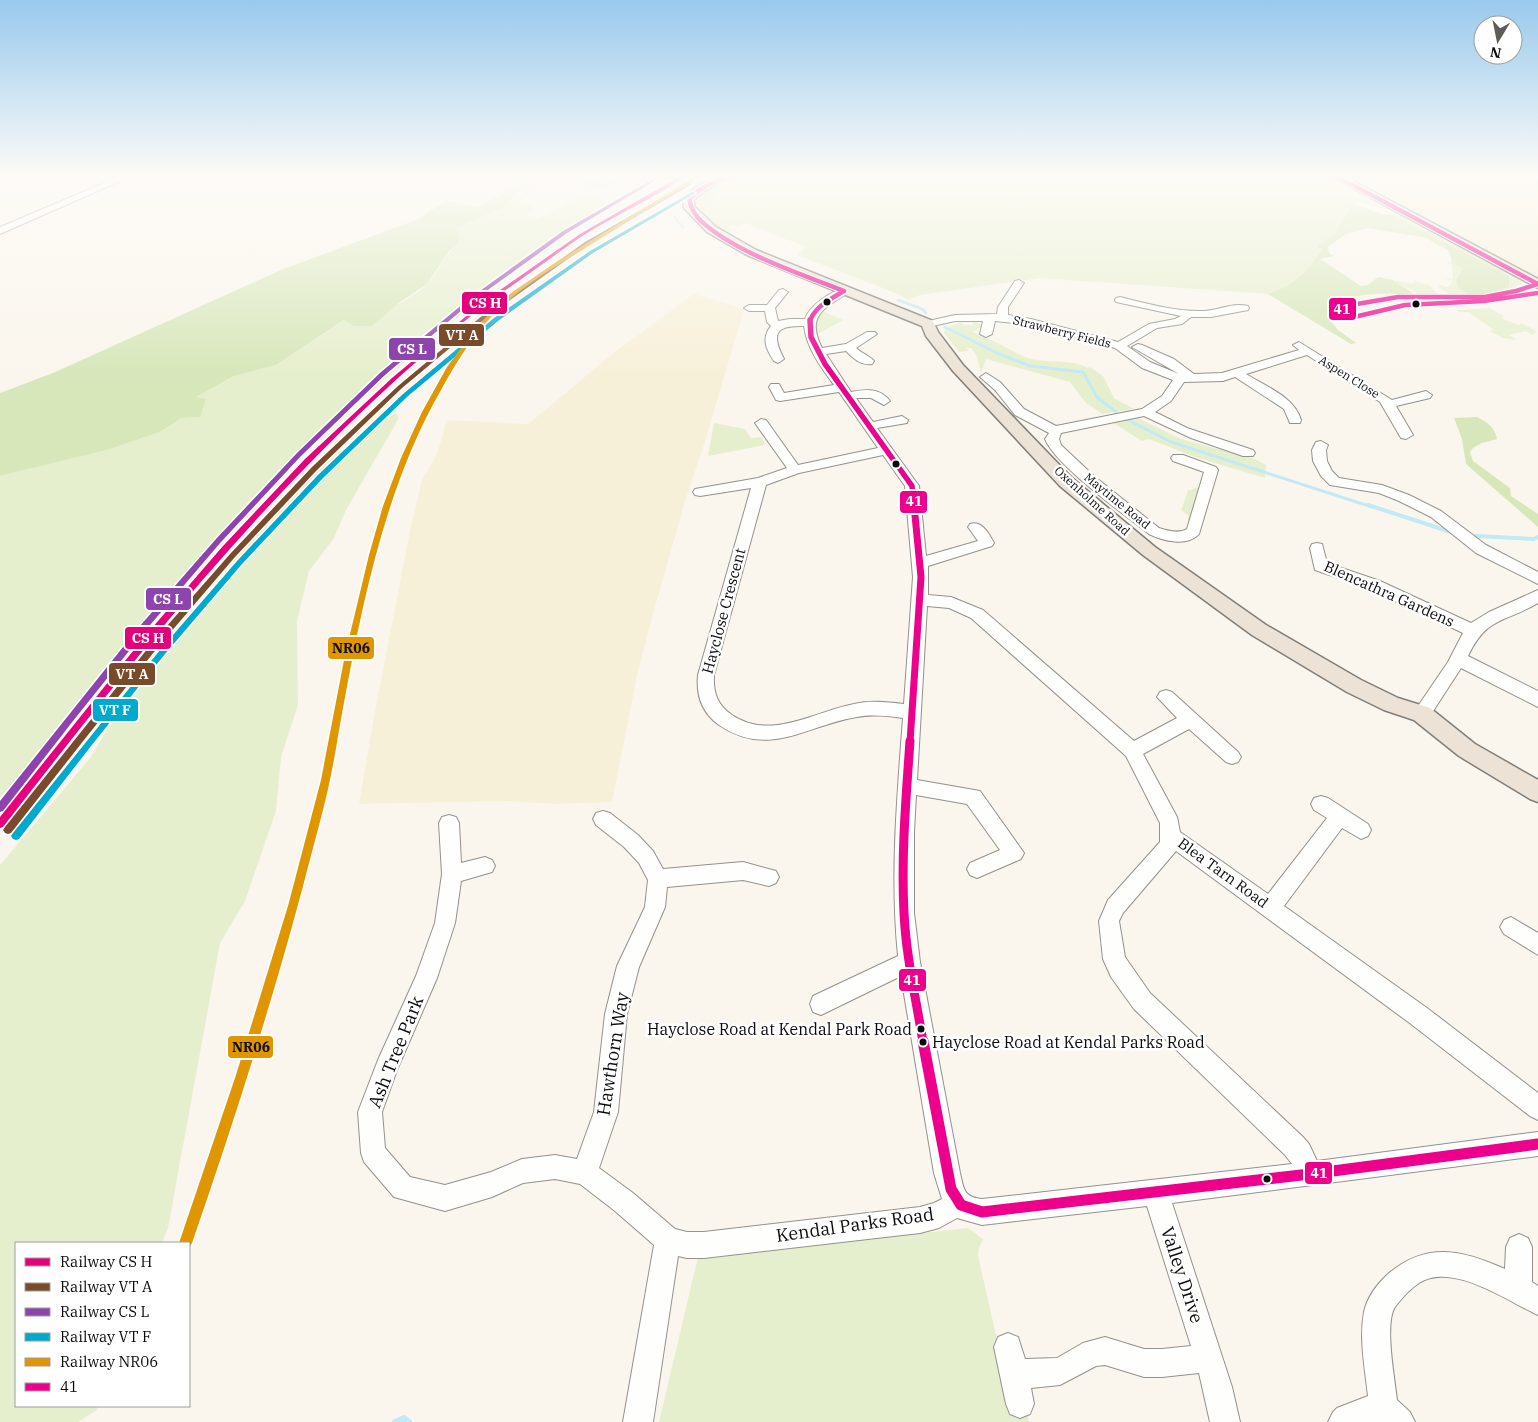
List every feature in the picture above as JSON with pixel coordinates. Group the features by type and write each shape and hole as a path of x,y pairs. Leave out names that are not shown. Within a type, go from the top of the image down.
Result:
{"main road":[{"path":"735,241 752,252 928,324"},
{"path":"1458,241 1538,284"},
{"name":"Oxenholme Road","path":"928,324 931,333 958,368 1066,482 1149,551 1210,597 1312,662 1376,697 1422,714 1467,750 1538,792"}],"street":[{"name":"Strawberry Fields","path":"1002,318 1003,307 1019,283"},
{"path":"844,291 818,308 808,324 811,337 818,352 845,392 912,486 920,563 920,600 904,832 904,913 909,962 947,1173 953,1197 957,1204 965,1210 982,1212 1310,1174 1538,1144"},
{"path":"777,326 770,315 770,308 783,292"},
{"path":"1120,300 1188,313 1208,314 1229,308 1244,308"},
{"path":"749,308 770,308"},
{"path":"1118,346 1154,326 1182,321 1188,313"},
{"name":"Strawberry Fields","path":"986,334 989,327 989,317"},
{"name":"Strawberry Fields","path":"928,324 955,318 989,317 1061,329 1118,346 1146,365 1184,376 1212,378"},
{"path":"778,359 769,341 771,331 777,326 790,322 808,324"},
{"path":"818,352 849,347 871,334"},
{"name":"Aspen Close","path":"1296,343 1389,404 1406,435"},
{"path":"849,347 859,357 868,361"},
{"path":"986,377 1001,388 1011,403 1025,416 1056,431 1075,425 1146,412 1163,404 1170,397 1184,376 1161,357 1138,347"},
{"name":"Aspen Close","path":"1212,378 1236,373 1308,351"},
{"path":"1146,365 1161,357"},
{"path":"1236,373 1293,415 1305,410"},
{"path":"775,387 780,397 845,392 880,395 884,401"},
{"name":"Aspen Close","path":"1389,404 1426,394"},
{"path":"1146,412 1162,422 1199,437 1248,453"},
{"path":"869,426 902,420"},
{"path":"761,423 795,470"},
{"name":"Maytime Road","path":"1056,431 1052,439 1055,447 1090,480 1154,531 1167,536 1185,537 1194,531 1211,470 1178,458"},
{"path":"1321,445 1319,450 1320,461 1326,473 1335,482 1348,487 1382,490 1436,514 1481,549 1538,580"},
{"path":"700,492 760,482 795,470 886,450"},
{"name":"Hayclose Crescent","path":"760,482 706,675 704,687 706,699 716,712 730,724 756,734 794,730 853,710 886,708 913,712"},
{"path":"920,563 987,543 975,527"},
{"name":"Blencathra Gardens","path":"1317,548 1320,566 1374,585 1473,631"},
{"path":"1422,714 1458,659 1466,640 1473,631 1498,614 1530,601 1538,595"},
{"name":"Blea Tarn Road","path":"920,600 951,604 977,614 1055,681 1132,752 1149,780 1170,823 1171,836 1419,1016 1538,1108"},
{"path":"1458,659 1522,690 1538,700"},
{"path":"1166,697 1232,757"},
{"path":"1132,752 1191,720"},
{"path":"907,786 973,797 1014,853 977,869"},
{"path":"1321,804 1361,830"},
{"path":"1270,907 1340,816"},
{"path":"603,819 631,841 646,857 658,880 743,871 769,877"},
{"name":"Ash Tree Park","path":"449,823 452,874 445,923 426,978 386,1068 370,1112 373,1153 403,1188 445,1198 492,1184 522,1170 555,1167 585,1173 624,1202 668,1240 687,1245 704,1245"},
{"path":"1171,836 1168,846 1115,907 1109,921 1114,959 1131,987 1142,1000 1294,1146 1300,1153 1310,1174"},
{"path":"452,874 485,866"},
{"name":"Hawthorn Way","path":"585,1173 606,1112 616,1014 628,966 655,907 658,880"},
{"path":"1511,926 1538,944"},
{"path":"821,1004 909,962"},
{"name":"Valley Drive","path":"1155,1191 1218,1387 1225,1422"},
{"name":"Kendal Parks Road","path":"704,1245 920,1220 939,1215 957,1204"},
{"path":"638,1422 645,1391 662,1265 668,1240"},
{"path":"1519,1247 1528,1295"},
{"path":"1343,1422 1347,1418 1364,1412 1392,1415 1378,1350 1378,1310 1400,1280 1415,1271 1433,1265 1458,1266 1485,1273 1528,1295"},
{"path":"1020,1404 1011,1360 1038,1374 1057,1372 1090,1354 1105,1351 1120,1354 1135,1361 1152,1363 1208,1358"}],"shaded area":[{"path":"1470,241 1538,241 1538,277"},
{"path":"694,294 744,309 655,607 638,671 612,802 555,804 507,801 359,804 410,531 422,479 437,454 445,426 449,420 528,424 616,351"}],"green space":[{"path":"358,241 458,241 458,244 449,251 427,284 399,303 372,326 354,326 344,320 276,365 234,376 196,397 206,399 200,417 182,418 160,432 107,450 0,476 0,393 53,373 281,270"},
{"path":"458,241 557,241 474,300 478,302 445,327 359,402 264,493 81,701 0,810 0,476 107,450 160,432 182,418 200,417 196,397 234,376 276,365 345,320 354,326 392,308 426,285 448,254 458,244"},
{"path":"792,241 1325,241 1318,247 1322,248 1300,277 1268,294 1040,278 920,295 908,300 898,294 797,255 806,247"},
{"path":"1324,241 1336,241 1328,247 1329,253 1334,256 1320,259 1361,286 1368,285 1378,277 1393,280 1413,293 1413,295 1364,295 1341,301 1332,308 1327,316 1338,330 1356,343 1351,344 1268,294 1300,277 1322,249 1317,247"},
{"path":"1432,241 1443,241 1509,276 1509,287 1488,294 1469,296 1458,287 1456,280 1463,269 1452,263 1449,251"},
{"path":"1443,241 1450,241 1516,277 1522,284 1505,291 1488,294 1509,287 1509,276"},
{"path":"1444,262 1452,263 1463,269 1458,287 1469,296 1449,294 1439,287 1439,285 1448,287 1453,281 1444,278 1453,279 1452,265"},
{"path":"1396,278 1398,281 1414,284 1415,281 1429,285 1438,295 1419,297 1414,291 1397,283"},
{"path":"1489,308 1504,316 1502,319 1519,325 1521,323 1536,332 1532,335 1526,331 1509,335 1517,340 1503,338 1489,331 1494,330 1468,312 1459,312 1457,310"},
{"path":"822,311 843,320 818,334 816,323"},
{"path":"972,321 982,325 972,332 1028,358 1073,363 1090,367 1103,376 1114,398 1134,409 1102,414 1085,402 1070,382 986,359 981,373 977,356 971,348 966,348 969,351 959,352 944,333 945,328 961,322 964,325 973,325"},
{"path":"396,413 399,418 346,510 334,538 309,571 297,621 298,705 281,757 276,811 245,901 220,943 168,1228 162,1242 15,1242 15,1407 98,1407 97,1410 78,1422 0,1422 0,865 91,757 115,716 216,588 253,532 340,451"},
{"path":"1477,417 1490,425 1497,439 1482,443 1473,448 1470,452 1473,461 1510,488 1511,496 1538,514 1538,527 1466,464 1462,439 1454,418"},
{"path":"1138,418 1181,439 1255,459 1266,465 1265,478 1195,457 1149,439 1142,441 1112,422"},
{"path":"714,423 745,429 751,438 762,437 765,445 708,456"},
{"path":"1200,486 1193,525 1185,533 1182,530 1188,527 1188,515 1181,510 1188,491"},
{"path":"968,1228 983,1239 978,1256 1010,1396 1027,1411 1029,1422 659,1422 698,1257"}],"waterway":[{"path":"741,241 766,254"},
{"path":"898,300 922,309 926,313"},
{"path":"945,327 997,353 1030,366 1083,372 1097,397 1116,412"},
{"path":"1128,420 1171,442 1372,507"},
{"path":"1368,505 1451,532"},
{"path":"1476,536 1534,539 1538,537"},
{"path":"395,1422 404,1418 409,1422"}],"transit line":[{"path":"0,808 142,629 219,541 299,455 383,374 472,299 552,241"},
{"path":"0,824 148,638 226,548 308,461 394,379 485,303 573,241"},
{"path":"8,830 155,645 233,555 314,469 400,387 490,311 590,241"},
{"path":"16,836 162,652 240,562 320,476 406,395 496,320 592,252 610,241"},
{"name":"41","path":"731,241 844,291"},
{"name":"41","path":"1458,241 1538,284"},
{"name":"41","path":"1538,284 1516,291 1485,297 1398,297 1345,306 1342,309 1354,317 1405,305 1484,301 1538,293"},
{"name":"41","path":"844,291 823,304 812,315 809,323 811,337 825,364 912,486 921,577 904,832 904,913 909,962 947,1173 951,1189 961,1205 982,1212 1310,1174 1538,1144"}],"rail line":[{"name":"NR06","path":"185,1242 242,1075 293,906 330,759 349,655 372,555 404,458 425,412 450,367 481,325 512,294 593,241"}],"place":[{"name":"Hayclose Road at Kendal Park Road","path":"921,1029"},
{"name":"Hayclose Road at Kendal Parks Road","path":"923,1042"}]}
